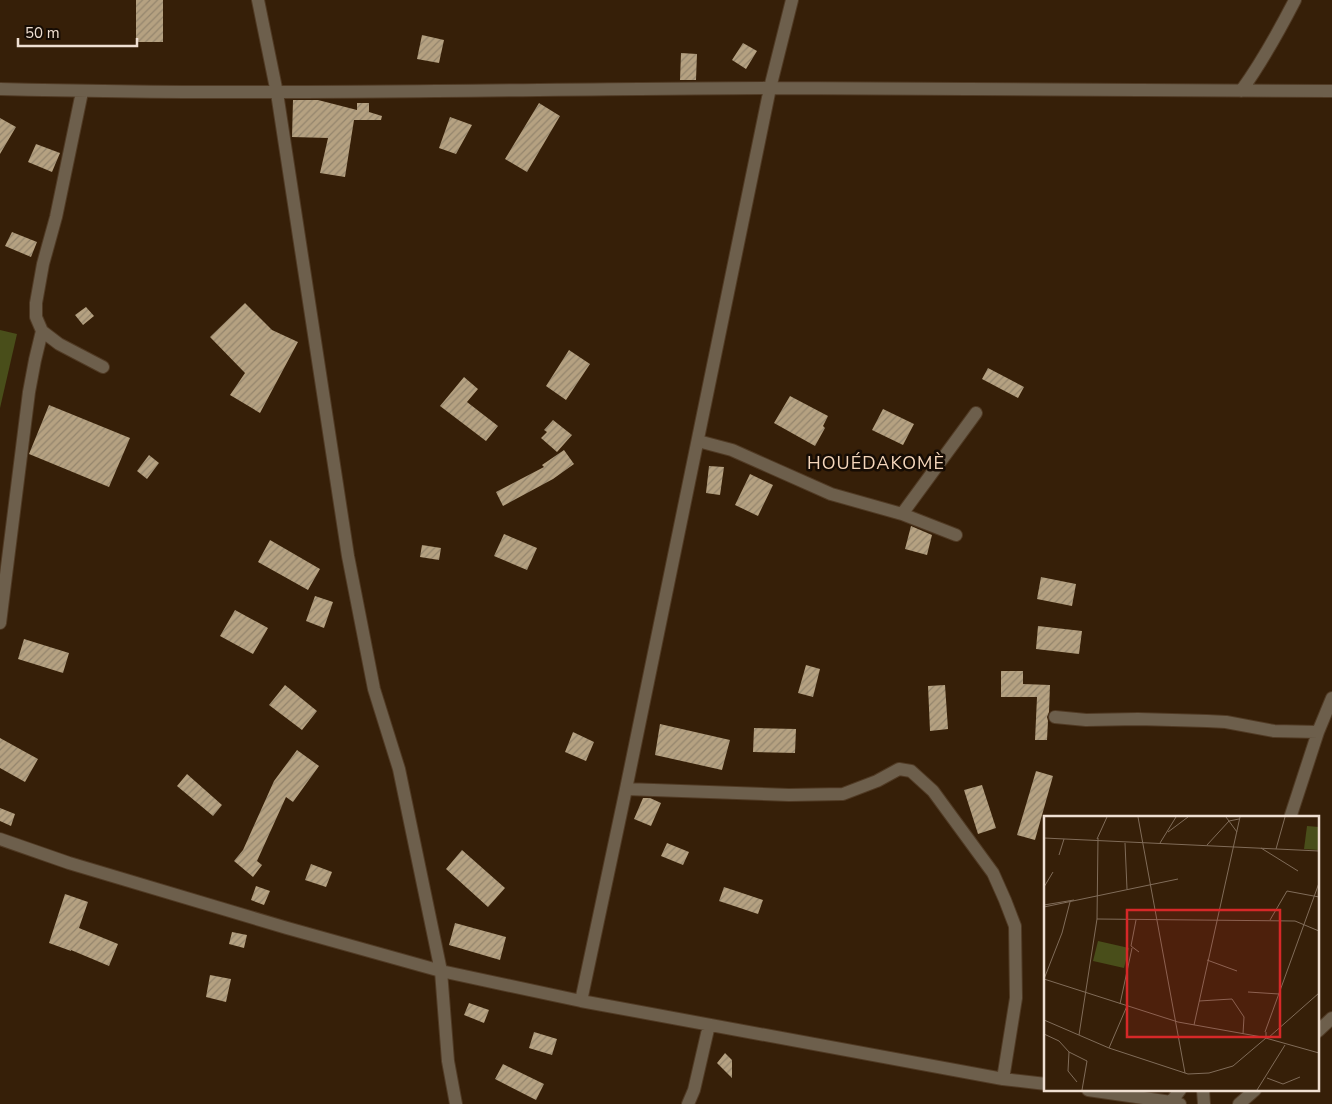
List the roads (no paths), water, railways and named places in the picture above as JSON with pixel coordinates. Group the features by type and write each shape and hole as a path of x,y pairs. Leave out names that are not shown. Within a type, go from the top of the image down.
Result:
{"street":[{"path":"258,0 277,93 348,556 374,690 399,769 441,971 448,1061 456,1104"},
{"path":"581,1001 770,88 792,0"},
{"path":"1241,91 1255,71 1295,0"},
{"path":"0,89 82,92 277,93 770,88 1332,91"},
{"path":"82,92 56,216 43,264 36,304 36,317 42,331 59,344 103,367"},
{"path":"0,623 29,392 42,331"},
{"path":"902,514 976,412"},
{"path":"698,441 732,450 831,494 902,514 956,534"},
{"path":"1291,816 1318,732 1332,698"},
{"path":"1055,717 1086,720 1207,721 1232,723 1274,731 1318,732"},
{"path":"626,789 790,795 843,794 877,781 899,769 911,771 933,791 993,873 1014,926 1016,998 1003,1079"},
{"path":"0,839 69,863 277,925 441,971 581,1001 709,1025 1003,1079 1044,1084"},
{"path":"1320,1030 1332,1018"},
{"path":"688,1104 694,1090 709,1025"},
{"path":"1102,1092 1176,1103"},
{"path":"1239,1104 1252,1092"}],"district":[{"name":"HOUÉDAKOMÈ","path":"876,463"}]}
